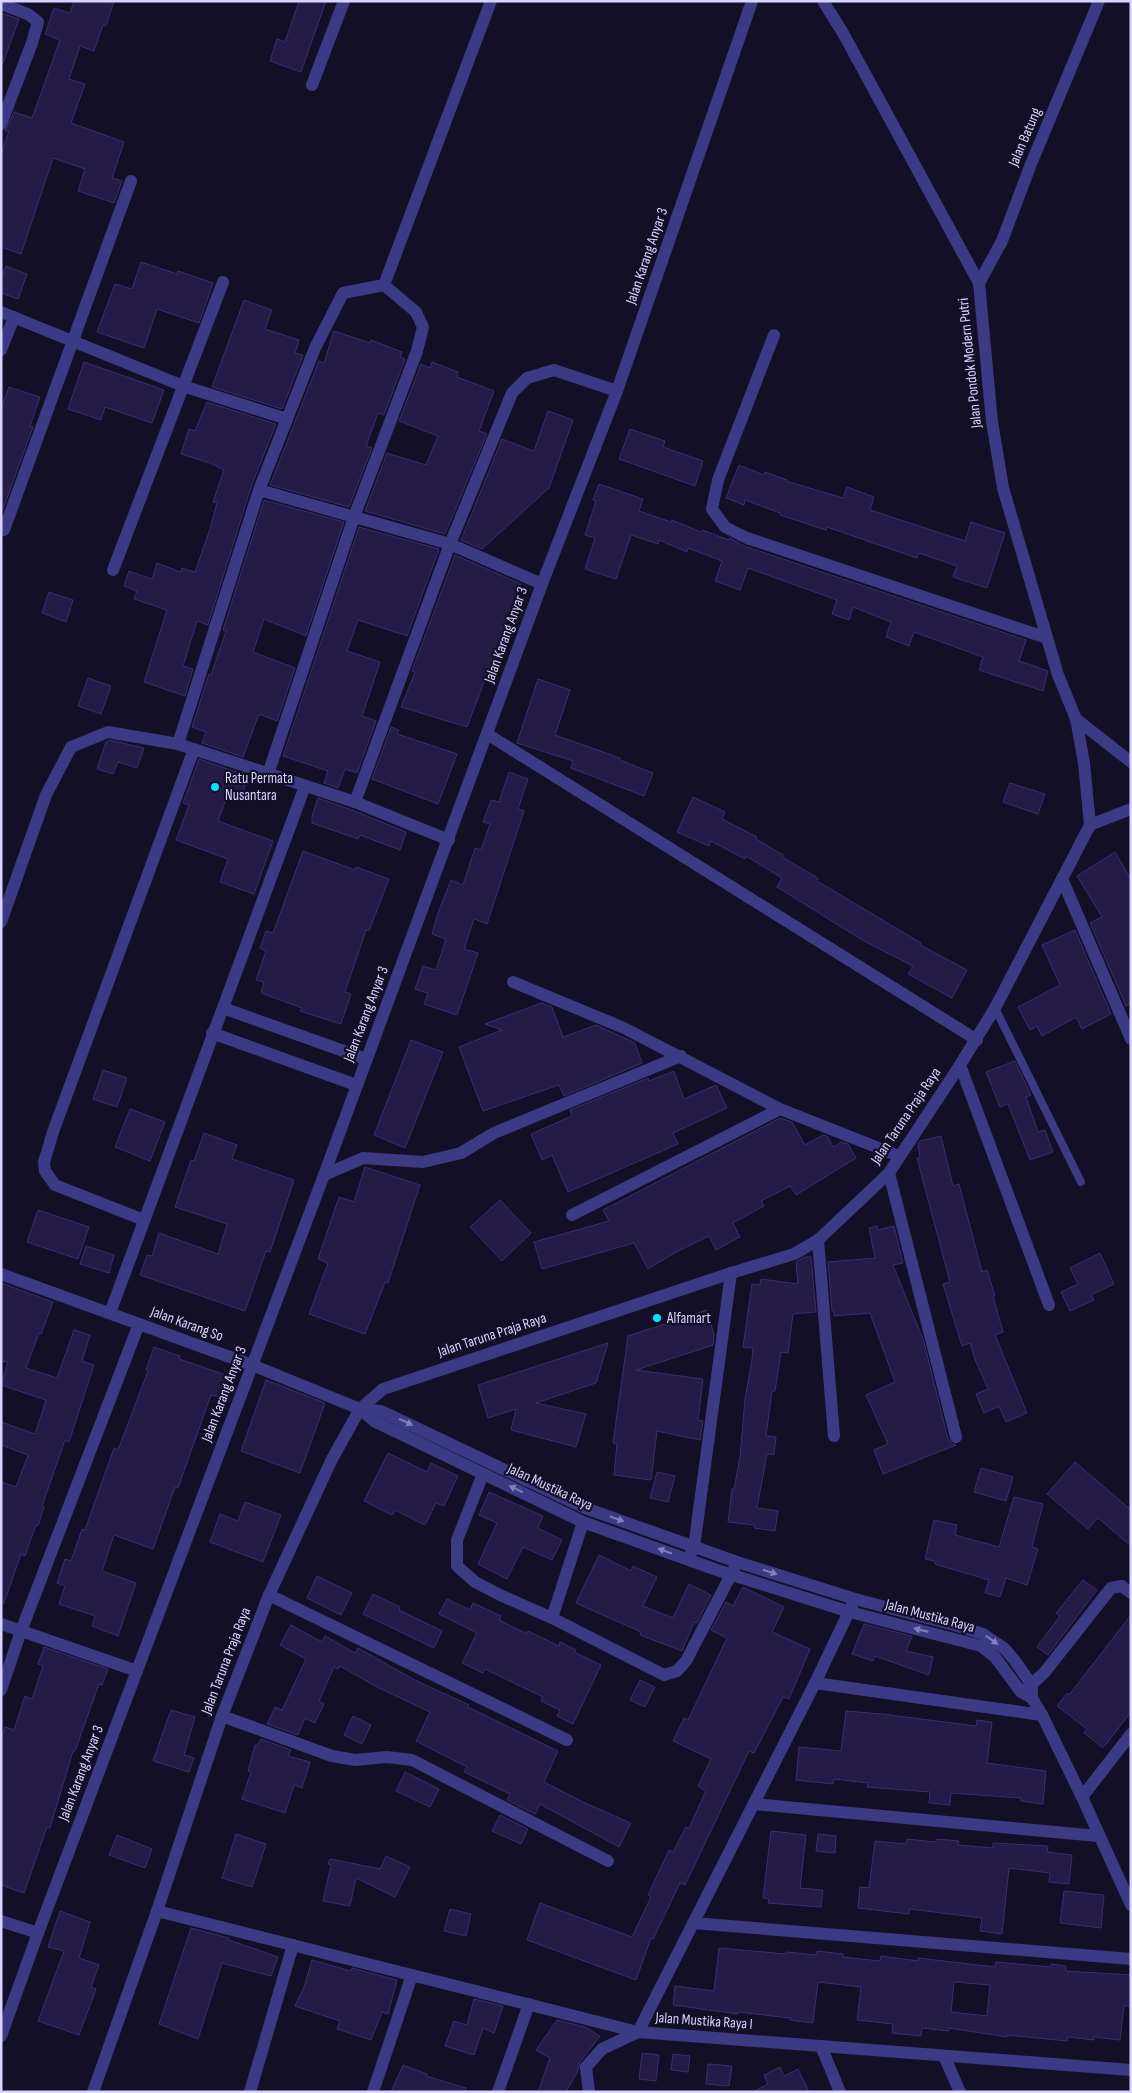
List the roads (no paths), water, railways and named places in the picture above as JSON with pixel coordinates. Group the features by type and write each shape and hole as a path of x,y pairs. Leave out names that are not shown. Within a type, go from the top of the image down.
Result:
{"street":[{"path":"312,85 344,1"},
{"path":"384,285 491,1"},
{"name":"Jalan Karang Anyar 3","path":"1,2036 38,1932 449,840 542,584 618,391 752,1"},
{"name":"Jalan Pondok Modern Putri","path":"823,1 843,33 979,283 992,422 1002,488 1058,675 1076,719 1084,763 1090,824"},
{"name":"Jalan Batung","path":"979,283 1002,241 1031,164 1099,1"},
{"path":"1,4 28,14 38,22 32,43 1,124"},
{"path":"4,530 131,181"},
{"path":"113,570 223,282"},
{"path":"178,744 259,490 315,348 343,293 384,285"},
{"path":"268,774 354,517 416,351 423,327 416,312 384,285"},
{"path":"1,312 183,386 287,419"},
{"path":"1,350 14,316"},
{"path":"774,335 718,480 712,509 725,527 747,538 1047,638"},
{"path":"355,802 450,544 512,393 527,378 554,370 618,391"},
{"path":"259,490 450,544 542,584"},
{"path":"1076,719 1131,762"},
{"path":"1,922 46,795 71,747 108,732 178,744 355,802 449,840"},
{"path":"487,734 977,1040"},
{"path":"144,1220 55,1185 45,1171 44,1162 56,1123 194,750"},
{"path":"110,1313 212,1033 305,786"},
{"path":"1090,824 1131,809"},
{"name":"Jalan Taruna Praja Raya","path":"93,2092 157,1911 222,1716 270,1595 332,1459 360,1409 382,1389 731,1273 794,1254 818,1240 889,1173 977,1040 1090,824"},
{"path":"1062,879 1131,1039"},
{"path":"512,982 624,1028 780,1109 899,1156"},
{"path":"223,1008 366,1058"},
{"path":"212,1033 356,1085"},
{"path":"324,1175 363,1158 423,1162 461,1153 494,1133 681,1056"},
{"path":"960,1066 1048,1305"},
{"path":"572,1215 780,1109"},
{"path":"889,1173 956,1437"},
{"path":"818,1240 834,1436"},
{"path":"688,1560 694,1547 731,1273"},
{"name":"Jalan Karang So","path":"1,1274 252,1364 360,1409"},
{"path":"1,1690 21,1631 138,1324"},
{"name":"Jalan Mustika Raya","path":"360,1409 374,1421 583,1522 732,1575 850,1612 981,1646 996,1656 1042,1715 1131,1905"},
{"name":"Jalan Mustika Raya","path":"360,1409 381,1411 586,1508 737,1562 855,1599 983,1634 1005,1649 1032,1685"},
{"path":"483,1474 456,1540 457,1566 475,1582 552,1618 664,1675 677,1671 686,1661 732,1575 737,1562"},
{"path":"552,1618 583,1522"},
{"path":"1026,1695 1032,1685 1044,1673 1111,1588 1122,1586 1131,1593"},
{"path":"270,1595 567,1740"},
{"name":"Jalan Mustika Raya I","path":"855,1599 815,1683 638,2032 1131,2070"},
{"path":"1,1624 137,1671"},
{"path":"815,1683 1042,1715"},
{"path":"222,1716 332,1756 355,1760 387,1758 412,1760 608,1861"},
{"path":"1082,1797 1131,1734"},
{"path":"754,1804 1098,1836"},
{"path":"157,1911 638,2032"},
{"path":"1,1921 38,1932"},
{"path":"693,1923 1131,1959"},
{"path":"250,2092 293,1945"},
{"path":"373,2092 412,1975"},
{"path":"498,2092 528,2004"},
{"path":"589,2092 586,2067 602,2049 638,2032"},
{"path":"822,2046 840,2092"},
{"path":"944,2056 960,2092"}],"lane":[{"path":"995,1008 1081,1182"}],"place":[{"name":"Ratu Permata Nusantara","path":"215,787"},
{"name":"Alfamart","path":"657,1318"}]}
